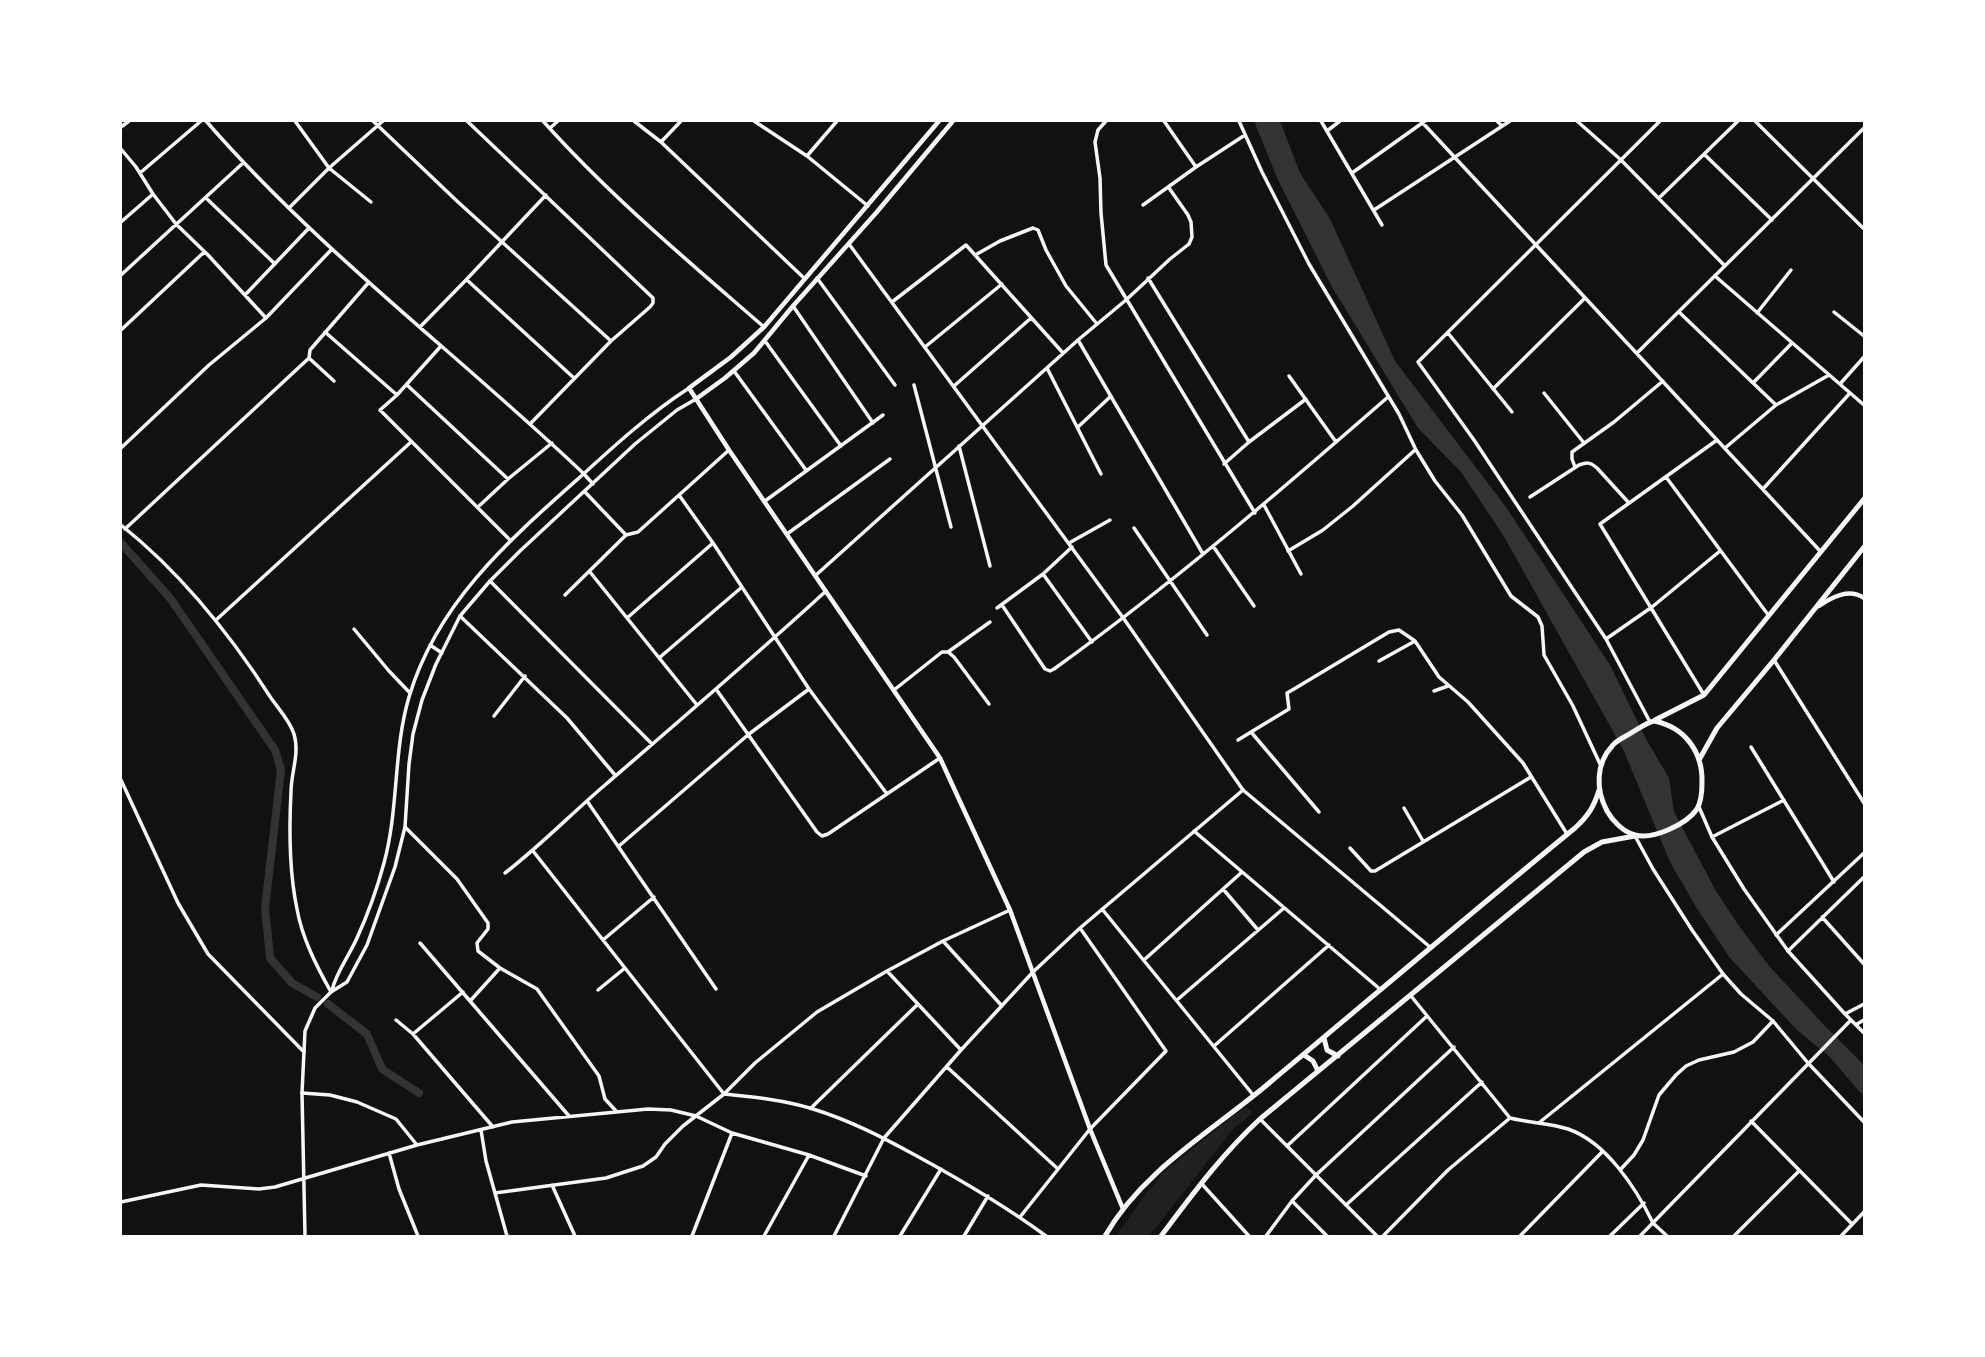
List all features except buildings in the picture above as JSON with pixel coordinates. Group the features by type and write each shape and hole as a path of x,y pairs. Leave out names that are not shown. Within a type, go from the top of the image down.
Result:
{"main road":[{"path":"939,121 764,327 731,357 689,388 940,758 1010,910 1090,1129 1124,1210"},
{"path":"696,399 734,371 765,341 953,121"},
{"path":"911,154 919,161"},
{"path":"1105,1236 1155,1174 1304,1055 1588,815 1599,790 1601,766 1614,743 1704,695 1864,499"},
{"path":"1699,760 1717,728 1864,547"},
{"path":"1818,606 1839,595 1854,594 1864,598"},
{"path":"1161,1236 1201,1183 1260,1119 1584,852 1602,842 1668,830 1689,819 1699,807 1702,792 1699,760 1691,744 1679,731 1652,721"},
{"path":"1599,790 1610,816 1621,828 1635,836"},
{"path":"1324,1038 1327,1050 1338,1056"},
{"path":"1304,1055 1313,1061 1318,1071"}],"street":[{"path":"121,127 129,121"},
{"path":"139,173 204,121 309,228 552,443 593,484"},
{"path":"295,121 329,168 372,202"},
{"path":"373,121 611,341"},
{"path":"289,208 329,168 383,121"},
{"path":"467,121 652,295 652,305 611,341 530,424"},
{"path":"543,121 619,198 764,327"},
{"path":"550,128 558,121"},
{"path":"634,121 661,142 805,279"},
{"path":"661,142 681,121"},
{"path":"807,156 837,121"},
{"path":"1106,121 1098,130 1096,142 1106,265 1255,513"},
{"path":"1164,121 1196,167"},
{"path":"1239,121 1308,264 1399,414 1416,450 1435,481 1462,515 1511,596 1538,617 1542,626 1544,655 1573,706 1601,766"},
{"path":"1321,121 1382,225"},
{"path":"1327,131 1340,121"},
{"path":"1352,173 1423,121 1821,552"},
{"path":"1497,121 1502,126"},
{"path":"1374,210 1510,121"},
{"path":"1577,121 1621,160 1725,266"},
{"path":"1652,721 1606,639 1474,440 1418,362 1660,121"},
{"path":"1658,198 1738,121"},
{"path":"1755,121 1864,229"},
{"path":"758,122 807,156 868,206"},
{"path":"1637,353 1864,128"},
{"path":"1143,205 1245,134"},
{"path":"121,149 176,224 266,318"},
{"path":"1704,154 1772,220"},
{"path":"121,275 243,163"},
{"path":"816,575 1170,258 1185,248 1191,241 1188,215 1169,188"},
{"path":"121,222 153,194"},
{"path":"420,327 546,195"},
{"path":"206,198 275,264"},
{"path":"244,295 309,228"},
{"path":"977,254 1000,241 1033,228 1038,230 1066,286 1097,324"},
{"path":"849,244 1071,545 1243,790 1431,948"},
{"path":"892,302 966,244 1063,353"},
{"path":"121,449 209,365 266,318 332,249"},
{"path":"121,330 205,253"},
{"path":"1757,313 1791,270"},
{"path":"1715,276 1864,405"},
{"path":"817,278 895,385"},
{"path":"1148,278 1249,442"},
{"path":"466,280 574,378"},
{"path":"334,381 310,358 310,350 369,282"},
{"path":"925,347 1002,284"},
{"path":"1493,389 1585,298"},
{"path":"793,306 873,423"},
{"path":"1679,312 1776,405"},
{"path":"1834,312 1864,336"},
{"path":"954,386 1031,318"},
{"path":"325,332 397,395"},
{"path":"1448,333 1511,412"},
{"path":"1078,340 1203,554"},
{"path":"765,341 841,446"},
{"path":"1753,383 1793,343"},
{"path":"442,346 380,410 510,540"},
{"path":"1840,384 1864,357"},
{"path":"125,529 310,358"},
{"path":"1047,368 1101,474"},
{"path":"734,371 806,470"},
{"path":"1725,448 1776,405 1829,375"},
{"path":"1289,376 1336,442"},
{"path":"1575,467 1572,452 1614,422 1663,381"},
{"path":"407,384 508,479"},
{"path":"914,385 951,527"},
{"path":"331,992 336,975 365,920 384,863 396,797 398,747 410,693 430,645 445,618 464,591 510,540 652,414 689,388"},
{"path":"1763,489 1850,393"},
{"path":"1544,394 1584,443"},
{"path":"1078,427 1111,396"},
{"path":"1002,605 1045,669 1054,669 1124,619 1255,513 1388,397"},
{"path":"305,1236 302,1093 305,1031 315,1008 331,992 347,982 367,945 395,867 405,827 413,734 422,701 442,653 460,617 520,551 656,425 696,399"},
{"path":"1224,464 1306,399"},
{"path":"765,501 883,415"},
{"path":"1704,695 1600,524 1717,440"},
{"path":"216,620 412,442"},
{"path":"478,507 552,443"},
{"path":"959,446 990,566"},
{"path":"565,595 626,535 638,532 729,450"},
{"path":"1288,551 1324,530 1416,450"},
{"path":"787,534 890,459"},
{"path":"1530,497 1575,467 1591,463 1629,503"},
{"path":"1666,476 1769,616"},
{"path":"585,492 626,535"},
{"path":"679,495 809,689 887,794"},
{"path":"1264,505 1301,574"},
{"path":"997,608 1042,574 1071,545 1110,520"},
{"path":"121,525 167,567 216,620 294,732 296,759 290,788 290,824 297,910 307,944 331,992"},
{"path":"1134,528 1207,635"},
{"path":"627,618 713,543"},
{"path":"1213,546 1254,606"},
{"path":"1606,639 1652,607 1720,551"},
{"path":"590,572 697,705"},
{"path":"1042,574 1093,642"},
{"path":"490,581 652,744"},
{"path":"659,658 742,587"},
{"path":"505,873 826,591"},
{"path":"460,617 567,718 615,776"},
{"path":"894,690 942,652 948,652 990,622"},
{"path":"354,629 410,693"},
{"path":"1238,740 1289,709 1287,693 1389,632 1399,630 1415,641 1439,677 1468,702 1522,763 1567,834"},
{"path":"1380,661 1415,641"},
{"path":"430,645 442,653"},
{"path":"948,652 989,705"},
{"path":"1774,660 1864,803"},
{"path":"494,716 525,676"},
{"path":"1434,691 1448,686"},
{"path":"716,689 822,836 940,758"},
{"path":"619,846 749,734 809,689"},
{"path":"1251,732 1319,812"},
{"path":"1751,747 1834,882"},
{"path":"1350,848 1366,868 1375,871 1531,778"},
{"path":"121,780 178,903 208,954 304,1052"},
{"path":"834,1236 884,1138 961,1050 1033,972 1080,928 1243,790"},
{"path":"1712,837 1784,800"},
{"path":"587,801 716,989"},
{"path":"1699,807 1712,837 1776,935 1864,1033"},
{"path":"1404,808 1423,841"},
{"path":"405,827 457,879 488,923 488,929 477,943 477,948 500,968 537,989 599,1076 605,1099 617,1112"},
{"path":"1194,831 1381,990"},
{"path":"1635,836 1653,869 1723,974 1741,994 1773,1021 1864,1122"},
{"path":"533,851 724,1094 766,1098 811,1108 850,1122 988,1195 1045,1236"},
{"path":"1776,935 1864,853"},
{"path":"384,863 395,867"},
{"path":"1144,960 1242,872"},
{"path":"1788,951 1863,880"},
{"path":"1223,889 1258,931"},
{"path":"603,940 654,897"},
{"path":"1177,1000 1285,908"},
{"path":"1102,909 1254,1096"},
{"path":"495,1193 606,1178 643,1166 656,1157 683,1126 724,1094 755,1063 817,1012 943,941 1010,910"},
{"path":"1822,917 1864,964"},
{"path":"1020,1217 1090,1129 1166,1051 1080,928"},
{"path":"943,941 1002,1006"},
{"path":"420,943 569,1116"},
{"path":"1214,1046 1329,945"},
{"path":"470,1000 500,968"},
{"path":"598,990 625,968"},
{"path":"887,971 961,1050"},
{"path":"1539,1123 1723,974"},
{"path":"413,1034 463,992"},
{"path":"1411,996 1510,1118 1567,1128 1593,1141 1620,1170 1644,1203 1653,1223 1667,1236"},
{"path":"811,1108 918,1004"},
{"path":"1845,1014 1864,1004"},
{"path":"1287,1146 1427,1016"},
{"path":"396,1020 413,1034 493,1127"},
{"path":"1640,1236 1851,1020"},
{"path":"1857,1024 1864,1020"},
{"path":"1620,1170 1643,1140 1659,1095 1676,1075 1699,1060 1734,1052 1753,1042 1773,1021"},
{"path":"1266,1236 1292,1200 1316,1175 1454,1047"},
{"path":"947,1067 1058,1169"},
{"path":"1346,1205 1482,1082"},
{"path":"302,1093 330,1095 356,1102 396,1119 416,1145"},
{"path":"121,1202 201,1185 259,1189 275,1187 416,1145 512,1122 670,1110 696,1116 732,1133 809,1155 866,1176"},
{"path":"1384,1236 1448,1170 1510,1118"},
{"path":"1260,1119 1377,1236"},
{"path":"1751,1121 1852,1224"},
{"path":"481,1130 486,1161 507,1236"},
{"path":"692,1236 732,1133"},
{"path":"1520,1236 1603,1151"},
{"path":"389,1153 399,1189 418,1236"},
{"path":"764,1236 809,1155"},
{"path":"900,1236 942,1169"},
{"path":"1734,1236 1800,1170"},
{"path":"1201,1183 1249,1236"},
{"path":"552,1185 575,1236"},
{"path":"964,1236 988,1195"},
{"path":"1292,1200 1327,1236"},
{"path":"1610,1236 1644,1203"},
{"path":"1840,1236 1864,1212"}],"shaded area":[{"path":"1254,121 1280,121 1300,173 1330,219 1395,361 1506,507 1610,665 1646,739 1669,778 1674,812 1716,891 1769,966 1864,1065 1864,1097 1829,1056 1797,1030 1730,958 1696,907 1670,862 1623,749 1503,535 1461,472 1418,428 1332,287 1278,180"},
{"path":"1247,1108 1252,1114 1234,1128 1149,1236 1116,1236 1166,1170 1242,1109"}],"waterway":[{"path":"121,543 170,598 275,750 281,770 265,908 270,958 292,983 317,997"},
{"path":"328,1004 367,1034 382,1069 419,1093"}]}
